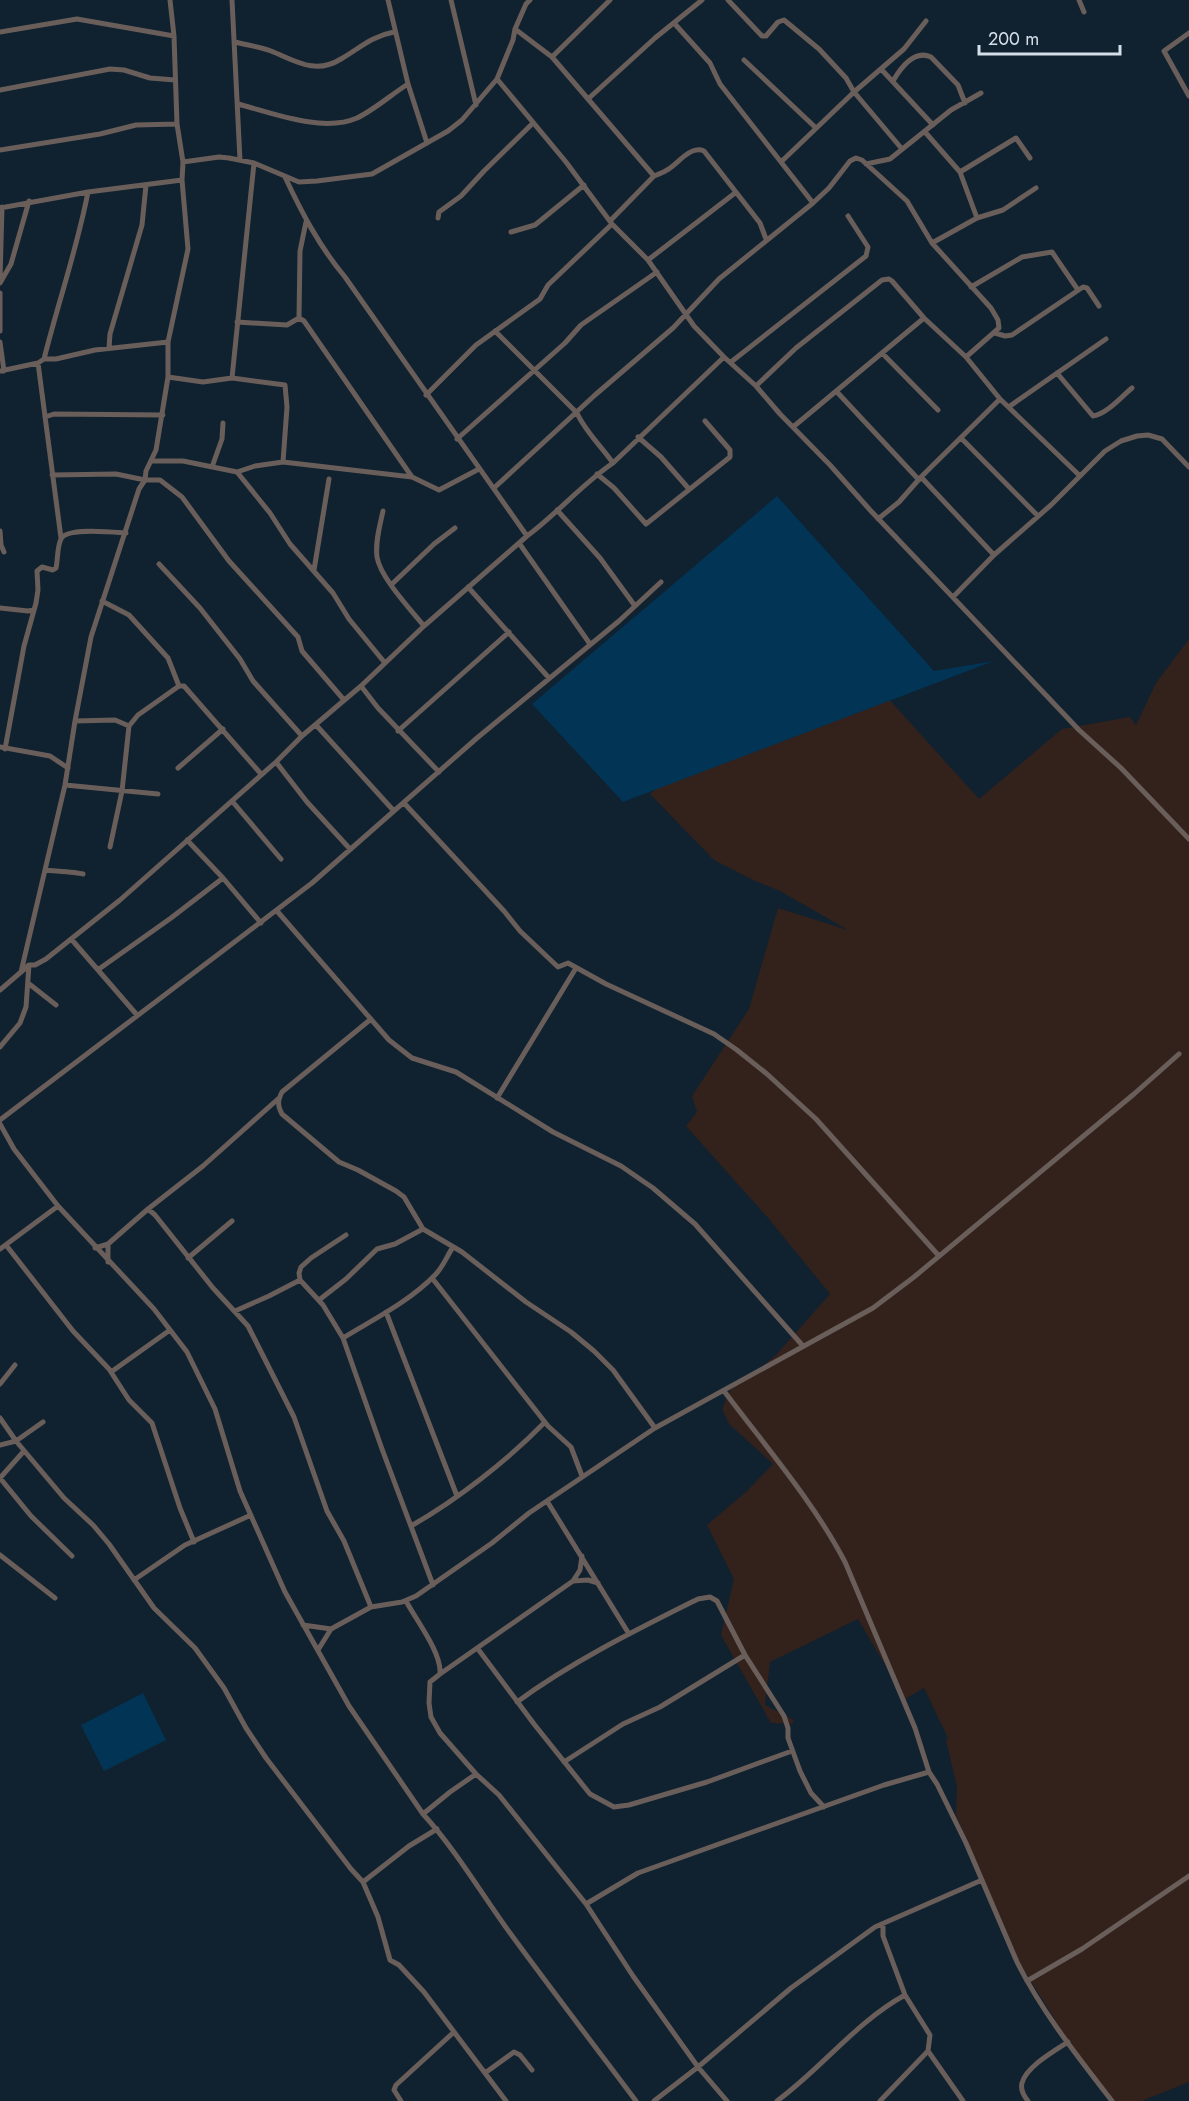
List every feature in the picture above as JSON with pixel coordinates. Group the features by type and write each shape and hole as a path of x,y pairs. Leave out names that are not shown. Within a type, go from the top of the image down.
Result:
{"street":[{"path":"21,972 65,785 91,637 139,489 145,480 146,471 156,450 163,415 168,377 168,342 188,249 182,180 183,162 177,124 174,36 170,0"},
{"path":"232,0 240,160"},
{"path":"388,0 408,84 427,143"},
{"path":"451,0 476,105"},
{"path":"552,57 610,0"},
{"path":"588,99 702,0"},
{"path":"728,0 762,36 766,36 778,22 784,20 819,49 846,78 854,92 902,149"},
{"path":"1079,0 1084,12"},
{"path":"183,162 219,157 240,160 254,163 299,182 317,182 372,174 455,126 476,105 497,79 527,1"},
{"path":"0,32 78,20 174,36"},
{"path":"782,161 854,92 904,49 926,21"},
{"path":"674,23 710,63 720,84 813,203"},
{"path":"515,29 552,57 654,176"},
{"path":"235,42 270,51 297,63 321,67 340,60 379,34 394,32"},
{"path":"1189,33 1164,51 1189,96"},
{"path":"893,81 908,62 917,56 926,55 931,57 958,85 965,103"},
{"path":"744,60 816,128"},
{"path":"0,90 110,69 124,70 150,78 175,80"},
{"path":"881,69 933,125"},
{"path":"497,79 584,185 611,223 648,260 686,315 724,357 756,386 878,519 1079,730 1121,768 1189,839"},
{"path":"238,104 307,122 343,122 358,118 408,84"},
{"path":"866,164 890,159 951,110 981,93"},
{"path":"438,218 440,212 461,196 533,123"},
{"path":"0,150 100,134 136,125 177,124"},
{"path":"925,132 960,172 977,218"},
{"path":"960,172 1016,138 1030,158"},
{"path":"426,395 476,345 540,299 548,285 611,223 654,176 668,170 692,151 700,149 712,159 735,193 760,223 766,239"},
{"path":"494,488 686,315 719,279 813,203 829,188 850,161 856,158 866,164 907,201 932,243 991,308 998,320 999,328 995,333 966,357"},
{"path":"232,378 254,163"},
{"path":"285,177 306,222 329,258 345,277 526,536"},
{"path":"0,282 1,208 29,201 182,180"},
{"path":"109,348 110,334 142,225 146,185"},
{"path":"511,232 535,225 584,185"},
{"path":"932,243 977,218 1003,210 1036,188"},
{"path":"44,359 88,192"},
{"path":"648,260 735,193"},
{"path":"0,282 11,264 29,201"},
{"path":"731,362 866,256 868,247 848,216"},
{"path":"299,318 300,250 306,222"},
{"path":"970,287 1022,257 1052,252 1078,290"},
{"path":"457,439 565,343 581,325 657,272"},
{"path":"756,386 796,348 882,280 889,279 924,318 966,357 1000,399 1010,406 1080,476"},
{"path":"995,333 1005,336 1012,335 1083,287 1087,288 1099,306"},
{"path":"0,293 0,331"},
{"path":"237,322 287,325 299,318"},
{"path":"299,318 304,321 326,351 412,477"},
{"path":"793,427 924,318"},
{"path":"495,331 577,413 582,425 613,463"},
{"path":"1010,406 1106,339"},
{"path":"0,342 2,371 38,363 44,359 56,359 109,348 168,342"},
{"path":"882,353 938,410"},
{"path":"0,990 29,965 35,965 46,959 120,900 361,686 424,626 597,474 613,463 724,357"},
{"path":"38,363 61,538 56,568 53,570 42,567 37,571 38,590 2,748 50,756 68,768"},
{"path":"1058,374 1093,416 1098,416 1132,388"},
{"path":"168,377 203,382 232,378 285,385 287,407 283,462"},
{"path":"837,392 994,555"},
{"path":"878,519 899,502 920,478 1000,399"},
{"path":"45,417 54,414 163,415"},
{"path":"597,474 614,488 646,524 730,457 730,450 705,421"},
{"path":"212,468 222,439 224,423"},
{"path":"952,597 1105,451 1121,441 1148,435 1162,439 1189,468"},
{"path":"638,437 661,457 688,489"},
{"path":"961,438 1038,516"},
{"path":"151,461 183,461 237,472 255,466 283,462 412,477 439,490 479,469"},
{"path":"237,472 270,513 290,544 333,592 349,619 385,663"},
{"path":"52,475 116,474 145,480 160,480 182,497 229,561 298,637 302,651 344,700"},
{"path":"314,570 329,479"},
{"path":"557,510 600,558 634,606"},
{"path":"383,511 377,560 391,585 424,626"},
{"path":"391,585 454,528"},
{"path":"0,531 4,552"},
{"path":"61,538 66,533 99,531 126,533"},
{"path":"519,543 590,644"},
{"path":"159,564 200,608 240,659 253,681 302,736"},
{"path":"636,2101 509,1932 437,1829 423,1814 349,1706 272,1566 240,1491 209,1395 187,1352 154,1309 57,1206 14,1149 0,1122 277,911 661,582"},
{"path":"468,587 549,678"},
{"path":"102,601 129,615 168,658 179,686"},
{"path":"0,608 34,610"},
{"path":"399,731 509,632"},
{"path":"110,848 122,791 129,726 138,715 179,686 184,686 261,774"},
{"path":"361,686 378,708 439,772"},
{"path":"75,721 115,720 129,726"},
{"path":"316,724 393,810"},
{"path":"178,768 223,729"},
{"path":"276,762 307,802 350,849"},
{"path":"65,785 158,794"},
{"path":"232,801 281,859"},
{"path":"404,802 520,931 558,967 568,963 606,984 714,1034 767,1074 816,1119 939,1256"},
{"path":"187,840 261,923"},
{"path":"45,870 83,874"},
{"path":"99,969 223,878"},
{"path":"277,911 389,1040 412,1058 456,1072 553,1132 621,1166 673,1203 695,1224 803,1346"},
{"path":"72,939 137,1016"},
{"path":"0,1047 20,1023 26,1006 29,965"},
{"path":"497,1098 576,968"},
{"path":"27,981 56,1005"},
{"path":"95,1248 108,1244 203,1166 278,1099 282,1092 371,1019"},
{"path":"318,1650 331,1629 371,1607 406,1600 433,1585 582,1476 655,1428 873,1308 939,1256 1179,1054"},
{"path":"278,1099 278,1107 282,1114 339,1162 358,1170 404,1197 423,1229 462,1252 594,1351 613,1370 655,1428"},
{"path":"57,1206 2,1247 111,1372 129,1400 152,1423 180,1508 194,1542"},
{"path":"148,1209 248,1326 294,1416 327,1511 344,1541 371,1607"},
{"path":"188,1258 232,1221"},
{"path":"319,1300 346,1279 377,1249 395,1244 423,1229"},
{"path":"346,1234 301,1267 300,1280 319,1300 343,1338 433,1585"},
{"path":"108,1244 108,1262"},
{"path":"343,1338 386,1312 432,1278 453,1247"},
{"path":"432,1278 545,1422 571,1448 582,1476"},
{"path":"234,1311 300,1280"},
{"path":"386,1312 457,1496"},
{"path":"111,1372 170,1330"},
{"path":"0,1384 15,1365"},
{"path":"724,1391 821,1520 836,1545 915,1728 928,1772 938,1784 1027,1982 1112,2101"},
{"path":"0,1419 16,1442 64,1498 109,1544 159,1615 195,1648 224,1688 266,1758 363,1882 378,1917 390,1960 399,1965 411,1978 506,2101"},
{"path":"0,1445 16,1442 44,1422"},
{"path":"411,1526 429,1516 509,1457 545,1422"},
{"path":"24,1451 0,1478 31,1516 72,1556"},
{"path":"547,1501 629,1634"},
{"path":"134,1580 179,1549 251,1515"},
{"path":"0,1555 55,1598"},
{"path":"582,1556 580,1570 573,1581 430,1682 431,1717 440,1733 499,1795 586,1904 633,1976 698,2067 727,2101"},
{"path":"573,1581 588,1580 599,1583"},
{"path":"517,1702 539,1686 629,1634 698,1599 710,1597 717,1601 745,1655 784,1716 792,1751 807,1786 824,1807"},
{"path":"406,1600 438,1654 440,1674"},
{"path":"303,1625 331,1629"},
{"path":"478,1649 590,1794 614,1807 629,1805 707,1782 792,1751"},
{"path":"564,1762 623,1724 660,1707 745,1655"},
{"path":"586,1904 638,1873 884,1785 928,1772"},
{"path":"423,1814 477,1774"},
{"path":"363,1882 409,1846 437,1829"},
{"path":"1027,1982 1082,1949 1189,1876"},
{"path":"654,2101 832,1957 883,1924 982,1880"},
{"path":"880,2101 928,2051 930,2035 905,1995 882,1936 883,1924"},
{"path":"777,2101 857,2029 888,2004 905,1995"},
{"path":"401,2101 394,2090 396,2085 454,2032"},
{"path":"1028,2101 1022,2092 1022,2083 1029,2072 1068,2042"},
{"path":"928,2051 963,2101"},
{"path":"486,2073 514,2052 520,2055 532,2070"}],"shaded area":[{"path":"777,496 934,671 994,661 623,802 532,704"},
{"path":"832,636 979,799 1062,729 1130,717 1136,725 1156,683 1189,639 1189,2082 1142,2101 1109,2101 1019,1962 956,1815 957,1787 946,1740 948,1738 924,1688 905,1699 858,1619 770,1662 765,1705 794,1720 792,1724 771,1723 721,1635 734,1579 707,1525 746,1492 773,1464 729,1424 722,1409 734,1382 757,1371 776,1355 830,1294 769,1219 686,1126 697,1112 692,1096 749,1009 778,908 848,930 780,891 714,860 650,794"},
{"path":"143,1693 166,1740 104,1771 81,1725"}]}
